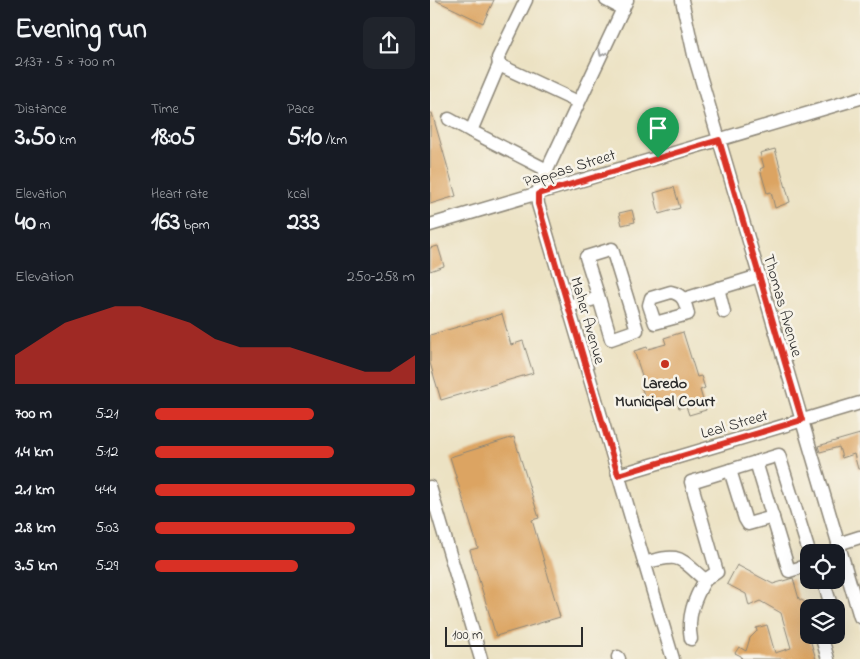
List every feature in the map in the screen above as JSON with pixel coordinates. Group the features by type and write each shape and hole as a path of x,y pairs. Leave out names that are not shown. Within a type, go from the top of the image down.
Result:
{"street":[{"path":"471,131 499,65 498,58 526,0"},
{"path":"538,194 578,102 625,4 606,0"},
{"name":"Thomas Avenue","path":"682,0 694,55 837,544"},
{"path":"499,65 578,102"},
{"name":"Pappas Street","path":"430,225 860,98"},
{"path":"449,119 547,170"},
{"name":"Maher Avenue","path":"538,194 538,204 673,659"},
{"path":"612,249 637,330 611,339 599,298 586,257 612,249"},
{"path":"684,299 759,276"},
{"path":"718,288 724,312"},
{"path":"568,306 599,298"},
{"name":"Leal Street","path":"618,475 860,403"},
{"path":"691,639 690,616 696,596 705,580 717,572 691,482 779,455 807,544"},
{"path":"756,462 789,571 800,568"},
{"path":"730,470 748,524 773,517"},
{"path":"430,487 481,659"},
{"path":"845,548 860,537"},
{"path":"644,563 670,556 679,558 705,580"},
{"name":"Thomas Avenue","path":"845,571 860,617"},
{"path":"824,644 828,659"}],"building":[{"path":"435,0 494,0 483,23"},
{"path":"430,113 432,113 456,196 430,204"},
{"path":"775,149 790,202 775,208 771,192 767,193 760,169 764,167 760,153"},
{"path":"674,187 680,208 659,214 654,193"},
{"path":"632,210 635,222 622,225 619,213"},
{"path":"438,246 444,266 430,271 430,248"},
{"path":"502,314 511,345 523,341 533,373 441,400 430,363 430,335"},
{"name":"Laredo Municipal Court","path":"683,332 697,377 701,376 705,388 700,390 706,410 689,415 686,406 679,408 676,399 648,408 641,386 645,385 634,351 666,344 664,338"},
{"path":"860,434 860,469 858,469 854,454 842,458 839,447 820,452 818,446"},
{"path":"514,437 539,518 532,520 560,617 496,636 470,550 478,548 450,457"},
{"path":"737,565 773,584 793,578 800,600 800,644 811,644 816,659 742,659 741,656 735,653 739,647 746,651 750,638 757,631 756,628 767,625 775,653 791,648 781,613 760,601 749,606 746,594 727,584"}],"place":[{"name":"Laredo Municipal Court","path":"665,364"}],"route":[{"path":"719,140 802,420 618,475 538,204 538,194 658,158 719,140"}]}
